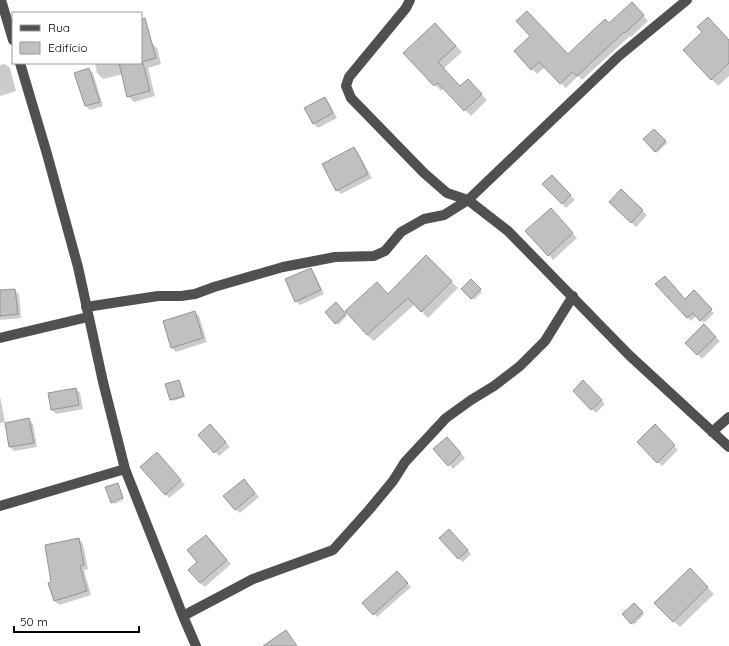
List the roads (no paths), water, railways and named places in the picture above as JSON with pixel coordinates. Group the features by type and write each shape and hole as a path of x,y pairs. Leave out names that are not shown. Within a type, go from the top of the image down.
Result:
{"street":[{"path":"1,0 12,37"},
{"path":"410,0 406,8 349,77 346,86 351,98 424,173 447,193 468,200 508,231 630,355 729,448"},
{"path":"86,306 158,296 181,296 195,294 283,267 334,258 374,256 385,251 402,232 424,219 444,215 468,200 619,56 687,0"},
{"path":"20,64 78,266 103,382 125,469 196,646"},
{"path":"183,616 253,579 333,550 393,481 405,462 446,418 494,386 520,366 545,341 573,296"},
{"path":"0,338 88,317"},
{"path":"712,432 729,417"},
{"path":"0,506 125,469"}]}
